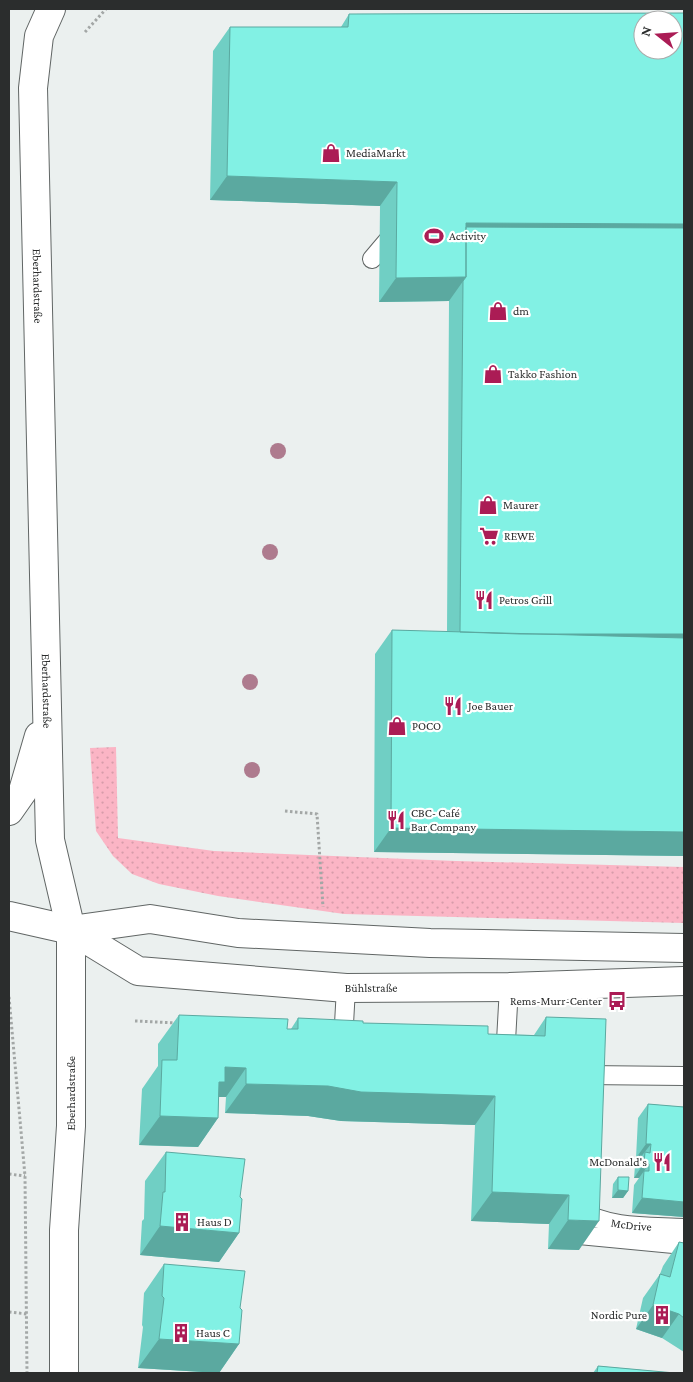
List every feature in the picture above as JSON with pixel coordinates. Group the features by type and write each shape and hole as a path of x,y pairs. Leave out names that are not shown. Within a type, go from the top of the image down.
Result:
{"main road":[{"name":"Eberhardstraße","path":"51,9 39,36 33,88 50,840 71,930 72,1117 64,1230 64,1373"},
{"path":"9,811 23,791 46,713"},
{"name":"Bühlstraße","path":"9,916 71,930 138,971 346,988 509,987 684,981"},
{"name":"Bühlstraße","path":"71,930 150,919 257,934 430,943 684,948"}],"lane":[{"path":"372,259 403,223"},
{"path":"504,1064 509,987"},
{"path":"342,1050 346,988"},
{"path":"585,1075 684,1076"},
{"name":"McDrive","path":"580,1210 591,1217 618,1223 684,1228"},
{"path":"579,1235 684,1245"}],"path":[{"path":"85,32 106,9"},
{"path":"285,811 317,814 323,908"},
{"path":"10,997 25,1176 27,1373"},
{"path":"9,1174 25,1176"},
{"path":"9,1312 27,1314"}],"shaded area":[{"path":"116,747 118,838 214,851 456,861 684,867 684,923 344,914 218,896 159,884 132,874 113,856 96,831 90,748"}],"building":[{"path":"633,13 633,60 683,60 684,13 684,224 466,223 466,277 396,278 397,182 227,176 230,27 348,27 349,14"},
{"path":"466,227 684,228 684,634 460,632 463,281 466,277"},
{"path":"392,630 684,638 684,832 391,828"},
{"path":"179,1015 288,1019 287,1029 298,1029 298,1018 363,1021 363,1023 488,1026 488,1034 545,1036 546,1017 606,1019 599,1221 568,1220 569,1195 492,1192 495,1096 361,1092 328,1086 246,1084 246,1068 225,1067 225,1082 219,1082 218,1118 160,1116 162,1060 177,1060"},
{"name":"McDonald's","path":"648,1104 684,1107 684,1202 642,1198 644,1171 649,1171 649,1164 644,1163 645,1152 650,1153 651,1144 646,1144"},
{"path":"166,1152 245,1159 240,1197 242,1199 239,1233 160,1226 163,1192 165,1192"},
{"path":"618,1177 629,1177 628,1191 618,1190"},
{"path":"679,1242 684,1243 684,1318 679,1314 653,1305 660,1274 670,1277"},
{"path":"164,1264 245,1271 240,1308 242,1310 239,1344 159,1339 164,1298 162,1296"},
{"path":"598,1366 675,1373 597,1373"}],"place":[{"name":"MediaMarkt","path":"331,153"},
{"name":"Activity","path":"434,236"},
{"name":"dm","path":"498,311"},
{"name":"Takko Fashion","path":"493,374"},
{"name":"Maurer","path":"488,505"},
{"name":"REWE","path":"489,536"},
{"name":"Petros Grill","path":"484,600"},
{"name":"Joe Bauer","path":"453,706"},
{"name":"POCO","path":"397,726"},
{"name":"CBC- Café Bar Company","path":"396,820"},
{"name":"Rems-Murr-Center","path":"617,1001"},
{"name":"McDonald's","path":"662,1162"},
{"name":"Haus D","path":"182,1222"},
{"name":"Nordic Pure","path":"662,1315"},
{"name":"Haus C","path":"181,1333"}]}
